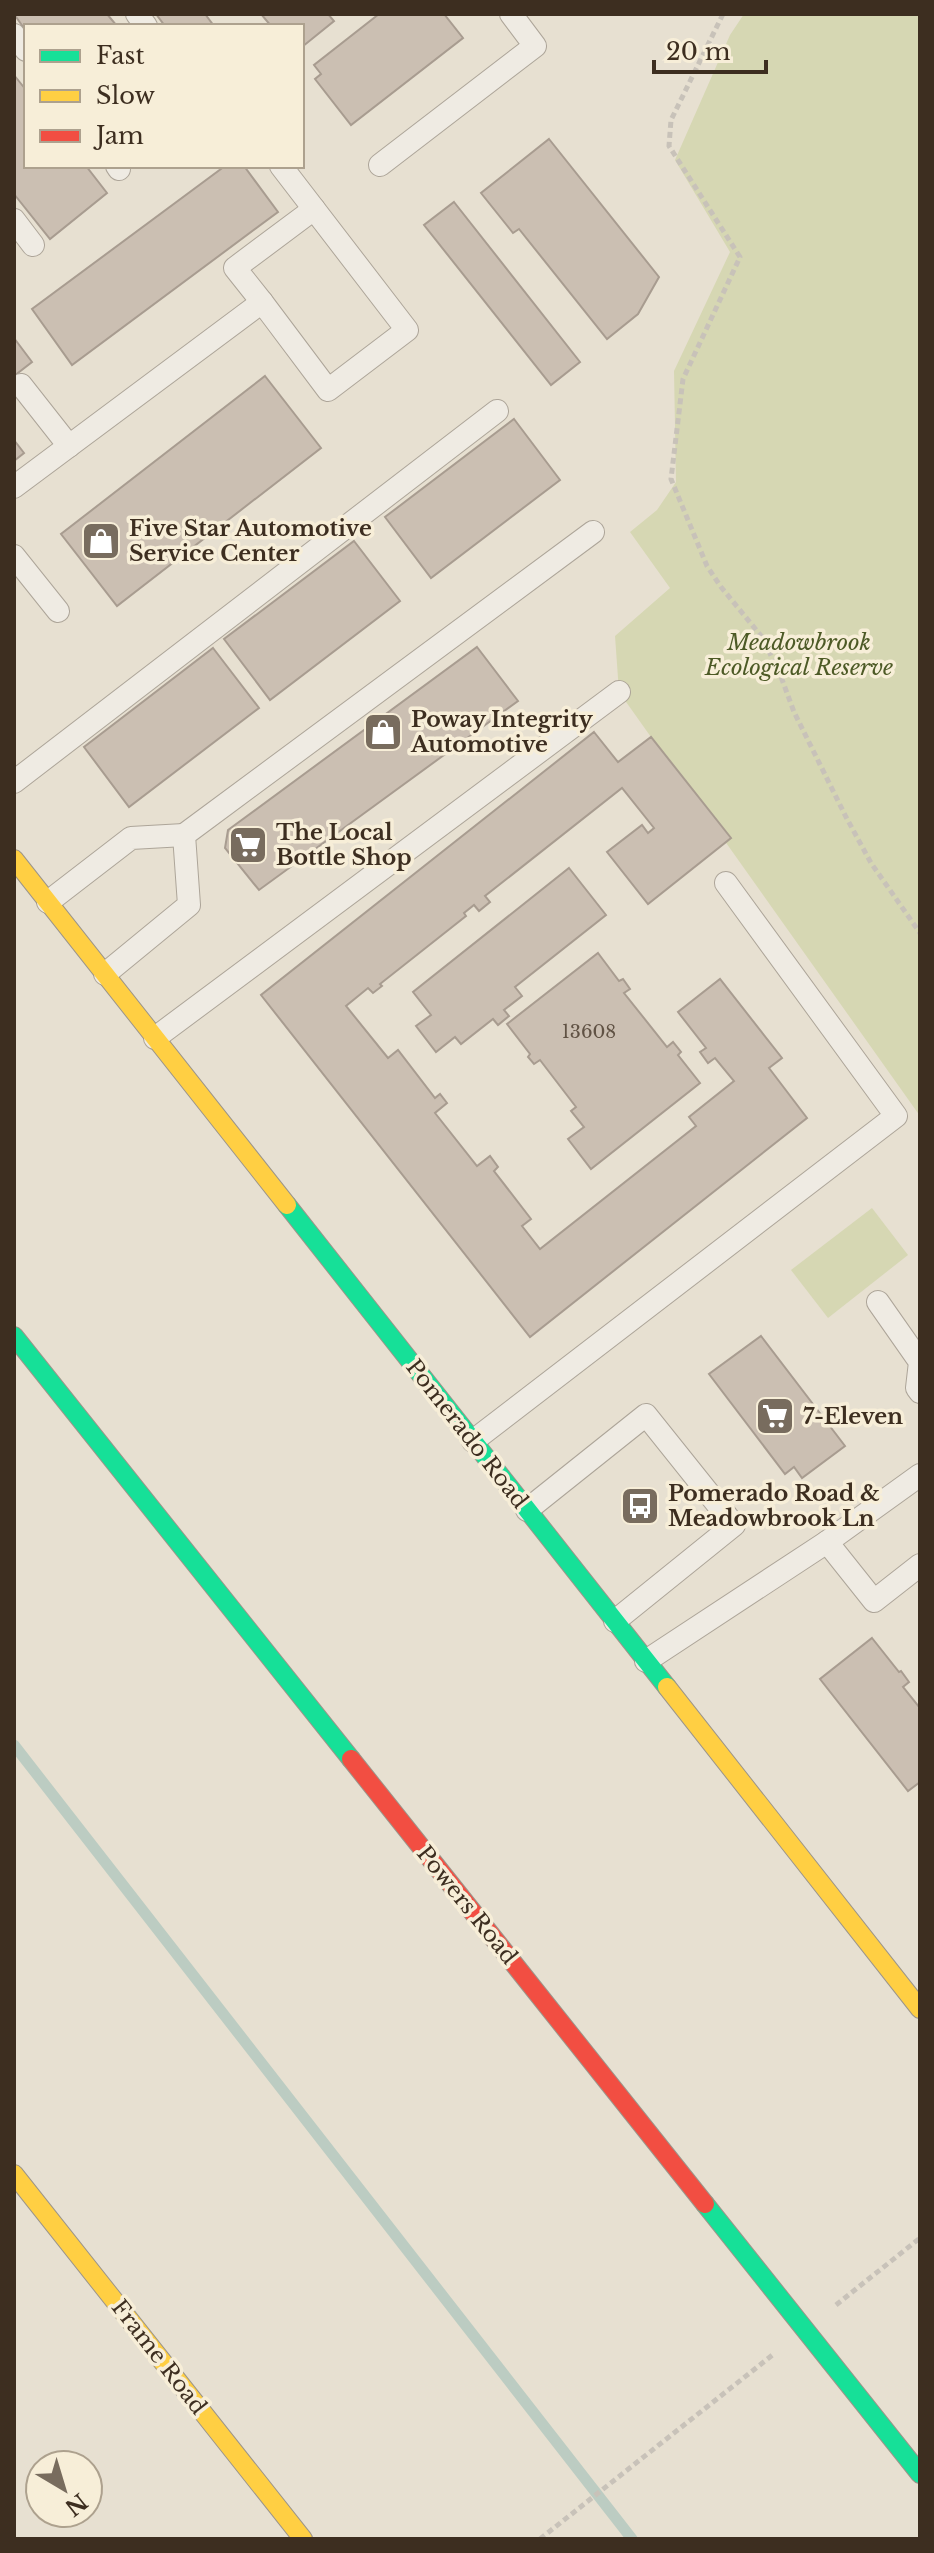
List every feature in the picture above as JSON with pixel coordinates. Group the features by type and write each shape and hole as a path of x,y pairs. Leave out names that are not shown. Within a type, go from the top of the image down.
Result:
{"street":[{"name":"Pomerado Road","path":"14,859 920,2009"},
{"name":"Powers Road","path":"14,1336 920,2474"},
{"name":"Frame Road","path":"14,2174 303,2539"}],"lane":[{"path":"380,165 535,46 511,14"},
{"path":"283,168 407,330 328,390 235,268 314,209"},
{"path":"14,220 33,245"},
{"path":"14,487 262,302"},
{"path":"21,385 69,446"},
{"path":"14,782 497,411"},
{"path":"48,902 131,838 184,835 593,532"},
{"path":"14,556 58,611"},
{"path":"155,1038 619,692"},
{"path":"105,974 189,905 184,835"},
{"path":"473,1441 896,1116 726,883"},
{"path":"878,1302 920,1362 917,1388 920,1392"},
{"path":"527,1510 646,1415 734,1525 615,1621"},
{"path":"646,1661 827,1542 920,1475"},
{"path":"827,1542 874,1601 920,1565"}],"path":[{"path":"723,14 671,120 669,146 740,257 683,379 671,479 707,566 762,637 794,712 846,817 871,863 920,933"},
{"path":"540,2539 636,2461"}],"green space":[{"name":"Meadowbrook Ecological Reserve","path":"744,14 920,14 920,1116 619,692 615,636 670,588 630,532 657,510 676,482 674,371 730,252 675,160 730,35"},
{"path":"872,1208 908,1255 828,1318 791,1270"}],"building":[{"path":"14,14 107,14 115,24 24,24 24,28"},
{"path":"156,14 205,14 212,24 164,24"},
{"path":"261,14 328,14 334,21 304,45 304,24 269,24"},
{"path":"379,14 444,14 463,38 351,125 315,79 321,74 314,65"},
{"path":"14,75 24,88 24,168 88,168 107,193 50,239 14,194"},
{"path":"549,139 659,277 638,314 607,339 519,229 513,233 481,193"},
{"path":"222,168 245,168 278,212 72,365 32,309"},
{"path":"454,202 580,362 551,385 424,225"},
{"path":"14,338 32,362 14,376"},
{"path":"265,376 321,448 117,606 61,534"},
{"path":"514,419 560,480 431,578 385,517"},
{"path":"14,440 24,453 14,461"},
{"path":"354,541 400,601 270,700 224,639"},
{"path":"477,647 518,701 259,890 225,848 228,830"},
{"path":"213,648 259,708 129,807 84,747"},
{"path":"594,732 618,762 651,737 731,838 648,904 607,852 642,825 648,833 654,828 622,788 485,896 490,902 479,911 474,905 464,913 466,916 380,984 382,986 373,993 368,988 346,1006 388,1058 398,1050 435,1098 440,1094 447,1103 435,1113 477,1166 490,1156 498,1167 494,1171 531,1219 522,1226 540,1249 696,1126 689,1117 734,1081 715,1058 708,1063 700,1052 706,1048 678,1012 720,979 782,1058 769,1068 807,1118 530,1337 261,995"},
{"path":"569,868 606,915 515,987 522,996 504,1010 509,1016 498,1025 493,1019 461,1044 455,1037 436,1052 416,1026 431,1015 413,992"},
{"path":"598,953 619,981 623,979 630,989 624,993 667,1047 673,1042 681,1052 678,1055 700,1083 591,1169 568,1139 584,1127 571,1111 576,1107 540,1060 534,1064 528,1057 530,1054 507,1024"},
{"path":"761,1336 845,1446 802,1478 794,1467 785,1474 709,1374"},
{"path":"872,1638 909,1682 903,1687 920,1708 920,1782 908,1791 820,1679"}],"waterway":[{"path":"14,1745 632,2539"}],"traffic: fast":[{"path":"287,1205 667,1687"},
{"path":"14,1336 351,1759"},
{"path":"705,2204 920,2474"}],"traffic: slow":[{"path":"14,859 287,1205"},
{"path":"667,1687 920,2009"},
{"path":"14,2174 303,2539"}],"traffic: jam":[{"path":"351,1759 705,2204"}],"place":[{"name":"Five Star Automotive Service Center","path":"101,541"},
{"name":"Poway Integrity Automotive","path":"383,732"},
{"name":"The Local Bottle Shop","path":"248,845"},
{"name":"7-Eleven","path":"775,1416"},
{"name":"Pomerado Road & Meadowbrook Ln","path":"640,1506"}]}
